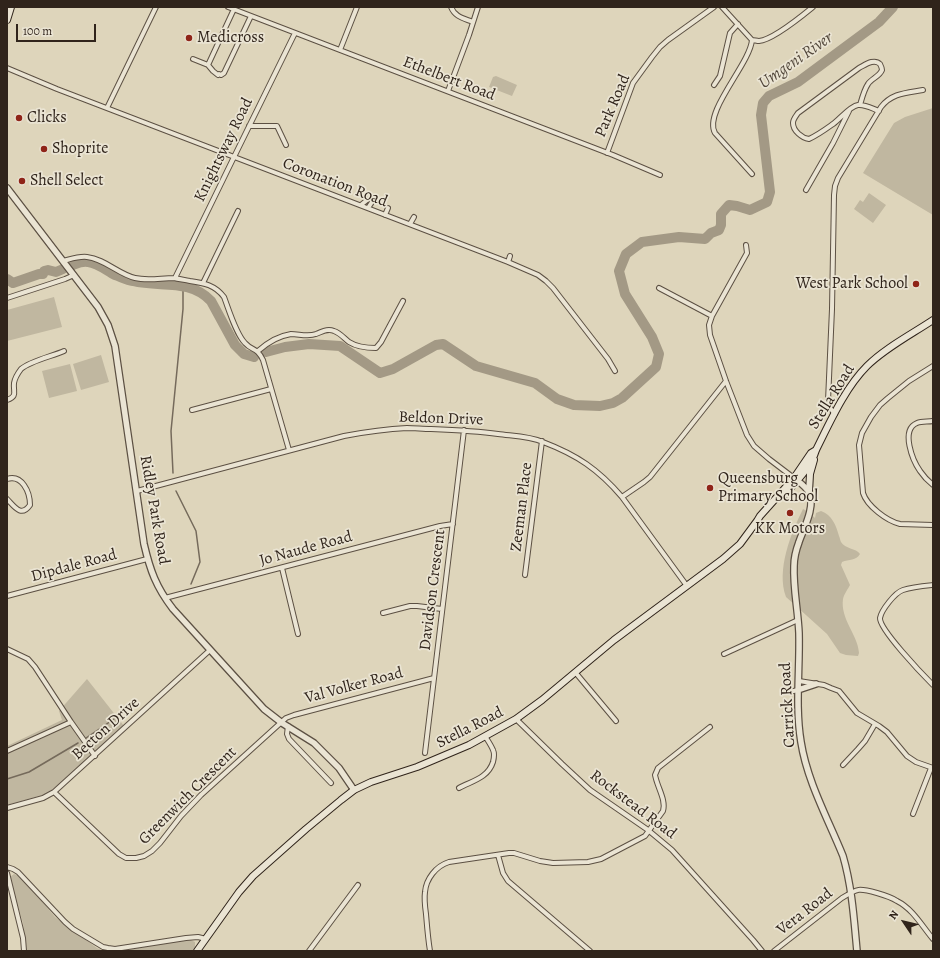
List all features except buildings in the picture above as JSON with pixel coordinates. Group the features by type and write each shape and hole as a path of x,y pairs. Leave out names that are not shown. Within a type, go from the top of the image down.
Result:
{"main road":[{"path":"7,20 11,7"},
{"name":"Stella Road","path":"197,951 240,892 258,872 324,814 354,790 377,779 417,767 469,745 516,719 542,700 614,640 732,552 742,542 757,521 762,519 806,469 835,414 854,382 867,366 933,320"},
{"path":"809,492 810,474 815,452"}],"street":[{"path":"107,108 156,7"},
{"name":"Ethelbert Road","path":"228,7 448,91 660,175"},
{"path":"340,50 356,7"},
{"path":"451,7 455,14 459,17 473,22"},
{"path":"448,91 478,7"},
{"name":"Park Road","path":"607,153 633,83 652,57 668,40 714,7"},
{"path":"722,7 752,40 758,41 783,30 813,7"},
{"path":"208,65 234,9"},
{"path":"193,59 208,65 218,75 222,75 251,16"},
{"path":"714,85 720,76 730,34 738,24"},
{"name":"Knightsway Road","path":"175,278 295,33"},
{"path":"752,40 751,47 745,60 722,97 712,127 715,133 752,174"},
{"path":"860,105 867,84 882,70 881,66 877,63 874,62 859,68 798,113 793,121 794,125 801,136 810,139 841,118 850,108 857,105 869,107 879,111"},
{"name":"Coronation Road","path":"7,68 508,262 538,275 553,288 608,359 615,371"},
{"path":"835,414 830,408 828,402 835,186 838,178 886,101 892,96 923,90"},
{"path":"806,190 833,143 850,108"},
{"path":"249,126 277,126 286,145"},
{"name":"Ridley Park Road","path":"7,188 98,306 108,324 116,354 147,559 156,583 173,609 264,709 282,723 314,743 339,768 354,790"},
{"path":"361,205 367,200"},
{"path":"368,208 372,202"},
{"path":"385,215 388,208"},
{"path":"203,284 238,211"},
{"path":"410,224 414,217"},
{"path":"746,245 746,253 710,320 709,329 742,425 750,441 796,479 809,492"},
{"path":"508,262 510,256"},
{"path":"64,261 77,257 86,257 96,259 120,273 134,278 146,280 175,278 213,287 220,292 224,297 240,337 245,344 258,351 263,360 289,450"},
{"path":"7,298 74,275"},
{"path":"660,288 712,316"},
{"path":"258,351 268,343 282,336 291,334 315,334 329,330 339,333 350,342 364,348 376,348 381,342 403,301"},
{"path":"7,400 14,395 15,378 22,369 28,364 64,351"},
{"path":"933,366 909,381 874,411 862,433 859,442 859,449 863,493 869,504 896,523 933,525"},
{"path":"622,497 650,477 726,381"},
{"path":"192,410 271,390"},
{"path":"933,421 917,423 913,426 909,435 912,455 918,468 924,477 933,485"},
{"name":"Beldon Drive","path":"137,491 289,450 344,436 371,431 408,428 464,430 531,438 542,441 569,453 590,466 610,484 622,497 687,586"},
{"name":"Davidson Crescent","path":"425,753 464,430"},
{"name":"Zeeman Place","path":"525,575 542,441"},
{"path":"7,479 15,478 21,482 27,493 30,505 23,511 19,510 7,499"},
{"name":"Carrick Road","path":"809,492 811,499 809,514 798,543 794,565 798,620 799,728 804,754 813,785 843,856 851,892 857,951"},
{"name":"Jo Naude Road","path":"165,598 432,528 453,524"},
{"name":"Dipdale Road","path":"7,596 147,559"},
{"path":"282,568 298,634"},
{"path":"933,585 902,590 897,593 892,597 881,612 880,618 882,624 904,654 933,685"},
{"path":"383,613 410,606 442,609"},
{"path":"724,654 798,620"},
{"path":"7,649 24,657 32,663 94,756"},
{"name":"Becton Drive","path":"7,808 43,798 54,792 210,650"},
{"path":"575,672 616,721"},
{"name":"Val Volker Road","path":"282,723 286,718 294,715 434,678"},
{"path":"799,681 816,684 839,691 857,713 887,732 907,756 912,760 932,768 913,814"},
{"path":"790,692 816,684"},
{"name":"Rockstead Road","path":"516,719 590,790 648,830 672,850 762,951"},
{"path":"7,751 71,722"},
{"name":"Greenwich Crescent","path":"54,792 119,854 126,858 144,856 160,843 180,816 282,723"},
{"path":"843,765 858,749 875,724"},
{"path":"288,726 287,734 289,739 331,783"},
{"path":"430,951 424,898 426,886 440,866 449,862 514,853 540,861 554,863 596,861 608,856 645,836 664,808 664,802 655,775 658,768 710,726"},
{"path":"459,788 483,776 488,772 491,766 494,758 494,751 485,736"},
{"path":"498,855 503,873 508,881 590,951"},
{"path":"7,867 18,872 73,929 102,947 116,949 186,938 206,938"},
{"path":"7,873 23,938 24,950 19,951"},
{"path":"309,951 358,885"},
{"path":"851,892 863,889 897,901 912,913 933,939"},
{"name":"Vera Road","path":"774,951 851,892"}],"shaded area":[{"path":"496,76 517,85 512,96 489,87 493,77"},
{"path":"933,108 933,215 863,173 894,123 905,117"},
{"path":"869,193 886,205 873,223 854,209 860,200 863,202"},
{"path":"54,297 62,327 7,341 7,310"},
{"path":"101,355 109,382 81,390 73,364"},
{"path":"70,364 77,391 49,398 42,371"},
{"path":"803,509 815,518 816,513 821,511 828,515 835,524 843,544 860,554 854,559 842,562 841,565 850,585 843,599 844,613 858,646 858,656 840,653 827,634 786,597 783,586 783,575 786,552"},
{"path":"87,679 124,726 60,784 46,794 7,805 7,746 62,720 59,711"},
{"path":"14,874 17,875 36,894 55,917 97,948 104,951 26,951 23,923 10,880 10,877"},
{"path":"191,940 195,942 195,947 192,951 116,951"}],"waterway":[{"name":"Umgeni River","path":"266,352 285,347 309,344 340,346 380,373 393,369 436,345 443,344 476,366 535,383 557,399 574,405 600,406 613,403 622,398 656,367 659,354 652,337 625,294 619,271 626,254 642,242 679,237 705,239 711,233 719,230 721,225 721,214 729,205 750,210 767,202 770,192 761,115 763,103 769,96 798,82 879,22 893,7"},
{"name":"Umgeni River","path":"73,265 82,262 92,263 99,265 115,275 131,281 184,286 193,289 211,301 235,345 244,354 254,357"},
{"name":"Umgeni River","path":"7,279 13,283 43,274 44,271 48,270 56,272 63,269"},
{"path":"173,473 171,431 183,309 183,286"},
{"path":"176,491 196,531 200,562 191,584"},
{"path":"86,738 114,719"},
{"path":"7,779 29,772 78,743"}],"place":[{"name":"Medicross","path":"189,38"},
{"name":"Clicks","path":"19,118"},
{"name":"Shoprite","path":"44,149"},
{"name":"Shell Select","path":"22,181"},
{"name":"West Park School","path":"916,284"},
{"name":"Queensburg Primary School","path":"710,488"},
{"name":"KK Motors","path":"790,513"}]}
